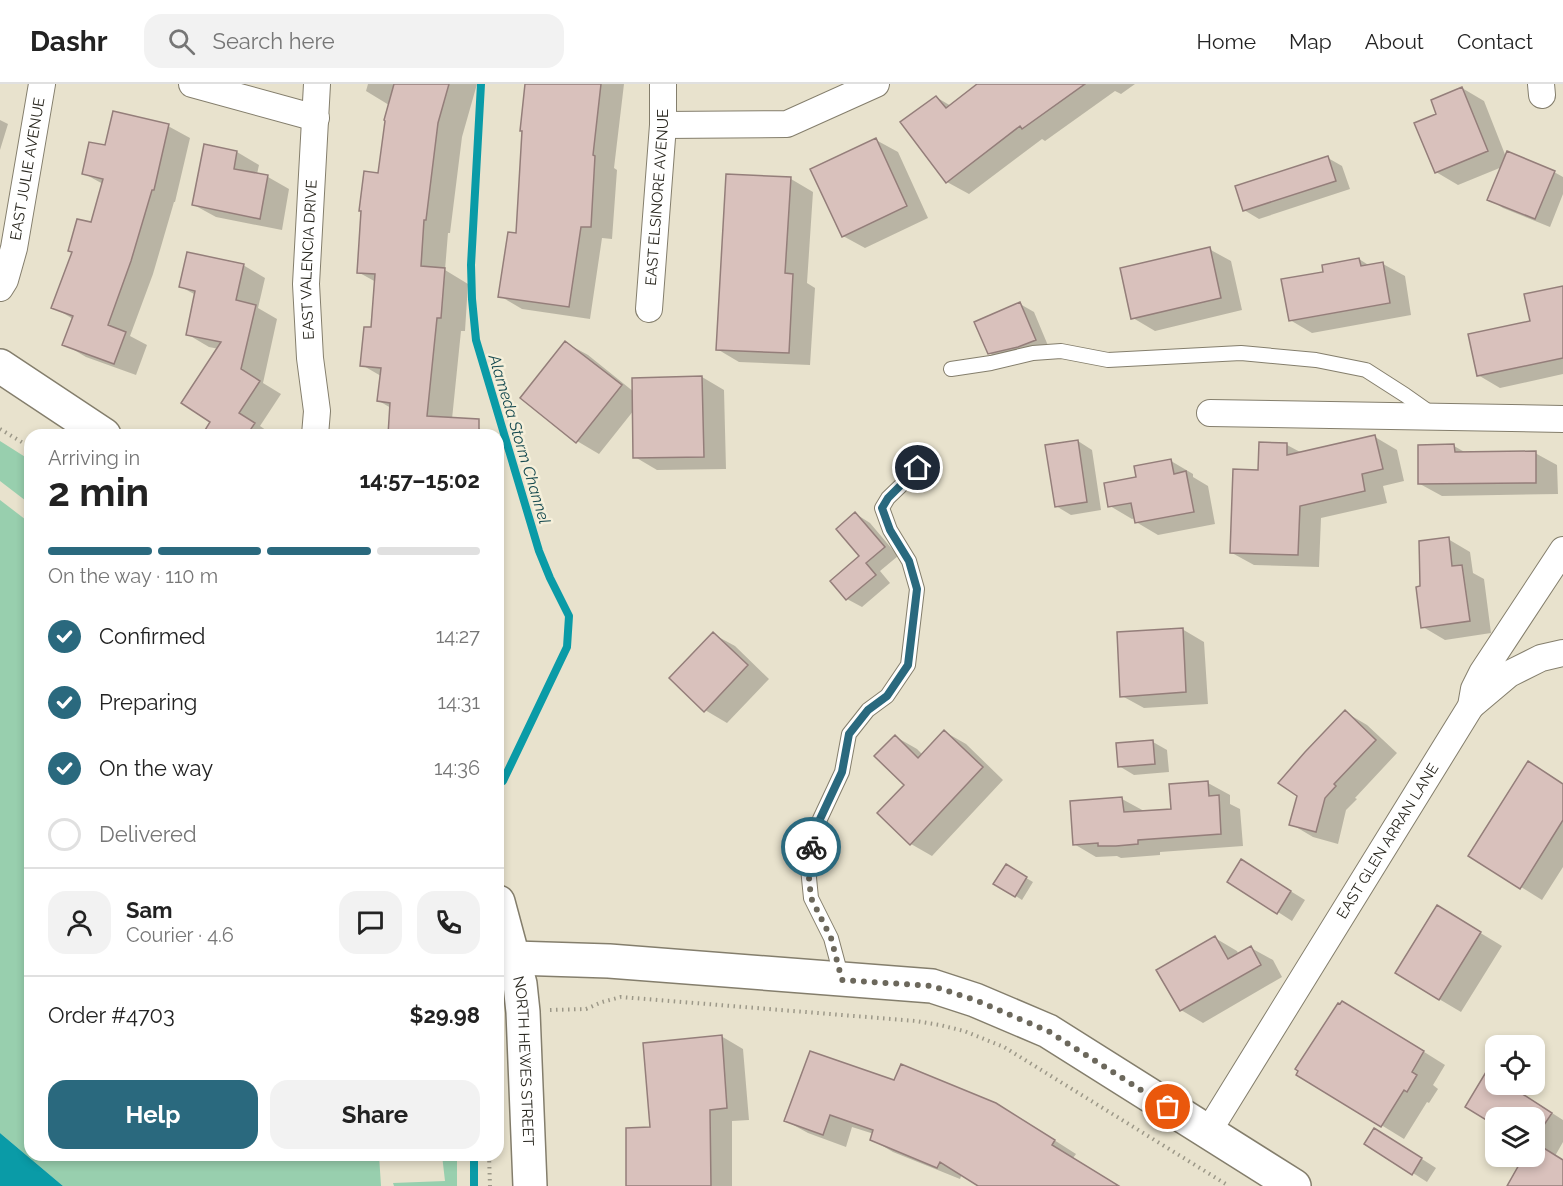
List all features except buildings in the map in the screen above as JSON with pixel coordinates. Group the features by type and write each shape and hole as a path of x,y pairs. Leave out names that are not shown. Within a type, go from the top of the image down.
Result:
{"street":[{"name":"EAST JULIE AVENUE","path":"0,288 5,280 14,248 42,84"},
{"path":"192,84 316,118"},
{"name":"EAST VALENCIA DRIVE","path":"316,429 317,411 309,358 306,284 317,84"},
{"name":"EAST ELSINORE AVENUE","path":"649,309 663,124 663,84"},
{"path":"663,124 787,124 876,84"},
{"path":"0,366 95,429"},
{"path":"1210,414 1563,419"},
{"name":"EAST GLEN ARRAN LANE","path":"1208,1132 1471,706 1474,689 1482,673 1563,550"},
{"path":"1471,706 1509,674 1541,658 1563,653"},
{"name":"NORTH HEWES STREET","path":"504,923 520,984 523,1012 530,1186"},
{"path":"514,958 609,961 932,986 975,1000 1048,1031 1294,1186"}],"lane":[{"path":"951,369 1033,353 1061,351 1108,360 1241,354 1316,360 1366,370 1436,417"},
{"path":"842,980 831,938 811,898 807,858 820,819 842,772 849,734 868,710 887,696 908,665 917,589 909,561 890,530 882,508 888,498 918,468"}],"path":[{"path":"0,429 24,443"},
{"path":"523,1012 586,1009 621,997 916,1021 940,1025 964,1031 1004,1047 1229,1186"},
{"path":"489,1161 490,1186"}],"green space":[{"path":"0,441 24,456 24,499 0,481"},
{"path":"0,500 24,518 24,1153 0,1133"},
{"path":"33,1161 379,1161 381,1186 63,1186"},
{"path":"443,1161 457,1161 457,1186 394,1186 393,1183 445,1181"}],"water":[{"path":"0,1133 24,1153 24,1161 33,1161 63,1186 0,1186"}],"waterway":[{"name":"Alameda Storm Channel","path":"481,84 471,265 472,299 476,340 503,429"},
{"name":"Alameda Storm Channel","path":"504,434 539,551 569,616 567,647 504,779"},
{"name":"Alameda Storm Channel","path":"474,1161 474,1186"}],"way so far":[{"path":"811,847 807,858 811,898 831,938 842,980 932,986 975,1000 1048,1031 1168,1107"}],"route":[{"path":"811,847 820,819 842,772 849,734 868,710 887,696 908,665 917,589 909,561 890,530 882,508 888,498 918,468"}]}
